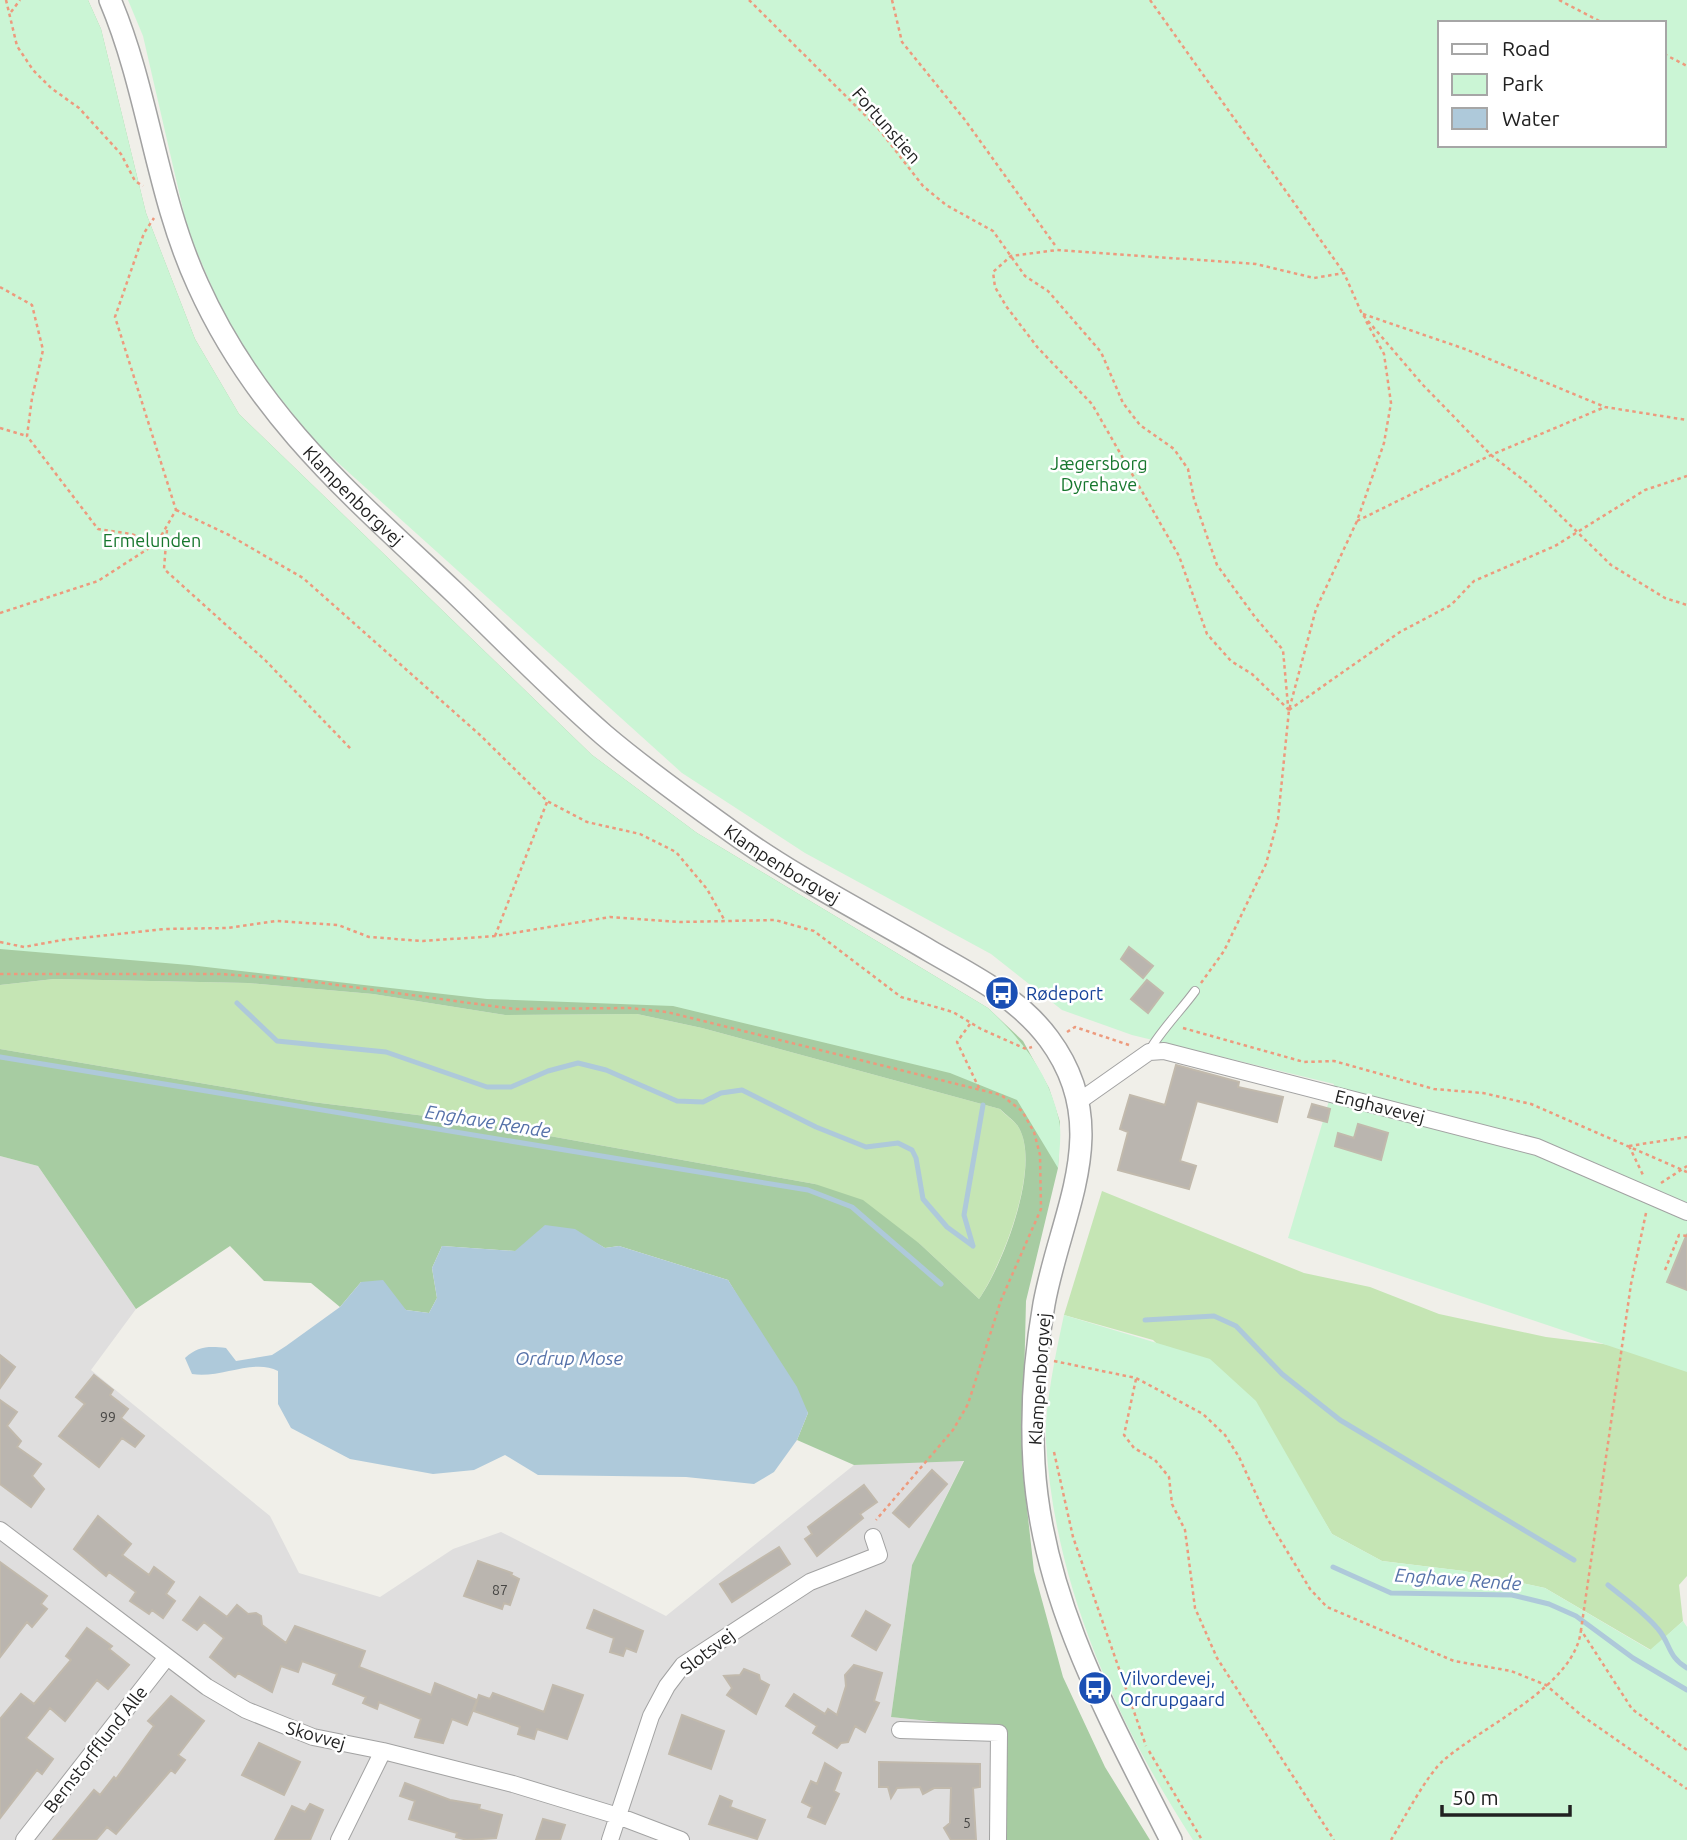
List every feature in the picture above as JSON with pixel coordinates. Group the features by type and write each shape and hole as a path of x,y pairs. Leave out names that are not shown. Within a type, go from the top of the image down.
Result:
{"street":[{"name":"Klampenborgvej","path":"110,0 135,63 166,202 196,282 228,345 271,408 313,459 602,733 757,850 1002,993 1051,1041 1077,1102 1083,1132 1081,1164 1044,1301 1037,1358 1034,1465 1045,1540 1070,1629 1121,1747 1174,1840"},
{"name":"Enghavevej","path":"1149,1052 1164,1051 1537,1147 1652,1186 1687,1212"},
{"path":"1077,1102 1149,1052"},
{"name":"Skovvej","path":"0,1530 207,1687 246,1710 313,1737 383,1751 513,1784 618,1816 681,1840"},
{"name":"Slotsvej","path":"610,1840 651,1716 667,1686 683,1665 810,1582 879,1555 873,1537"},
{"name":"Bernstorfflund Alle","path":"24,1840 167,1657"},
{"path":"900,1730 999,1733 998,1840"},
{"path":"339,1840 383,1751"}],"lane":[{"path":"1149,1052 1154,1041 1173,1023 1195,991"}],"path":[{"path":"0,613 98,581 157,543 176,510 116,317 144,233 166,202 135,181 114,146 79,108 51,88 33,70 17,46 6,0"},
{"path":"11,12 20,0"},
{"name":"Fortunstien","path":"749,0 878,128 923,186 946,205 993,231 1026,276 1048,290 1101,352 1123,403 1140,425 1174,449 1188,469 1194,499 1217,565 1283,650 1289,710"},
{"path":"892,0 902,42 965,120 1058,250"},
{"path":"1150,0 1344,273 1384,354 1391,403 1384,443 1357,521 1317,609 1289,710 1278,820 1266,864 1224,951 1195,991"},
{"path":"1559,0 1599,21"},
{"path":"1666,55 1687,66"},
{"path":"1289,710 1252,674 1231,661 1207,634 1179,556 1091,404 1038,348 1006,306 995,287 993,272 1011,256 1058,250 1255,264 1314,278 1344,273"},
{"path":"0,287 32,305 43,350 27,436"},
{"path":"1362,314 1465,349 1605,407 1687,420"},
{"path":"1362,314 1423,385 1491,454 1526,482 1611,565 1665,598 1687,605"},
{"path":"1357,521 1491,454 1605,407"},
{"path":"0,428 27,436 97,529 131,534 157,543"},
{"path":"1289,710 1401,632 1451,604 1474,581 1555,546 1645,490 1687,475"},
{"path":"176,510 229,535 303,578 480,735 547,801 587,822 640,834 676,852 707,889 725,921"},
{"path":"167,527 164,569 265,660 351,748"},
{"path":"495,936 547,801"},
{"path":"0,942 24,947 164,929 228,928 276,921 338,925 369,937 409,940 495,936 610,917 680,922 775,920 814,931 901,997 953,1012 1026,1049 1051,1041 1075,1027 1149,1052"},
{"path":"0,974 220,974 305,980 514,1009 629,1008 667,1012 1001,1095 1022,1111 1034,1132 1040,1155 1041,1209 1001,1300 968,1404 953,1430 877,1517 873,1537"},
{"path":"971,1023 957,1042 979,1088"},
{"path":"1173,1023 1195,1033 1304,1062 1334,1060 1434,1089 1483,1093 1531,1104 1687,1172"},
{"path":"1629,1146 1687,1137"},
{"path":"1391,1840 1442,1761 1546,1685 1568,1664 1579,1647 1630,1284 1652,1186 1629,1146"},
{"path":"1652,1186 1687,1166"},
{"path":"1665,1270 1678,1234 1687,1236"},
{"path":"1037,1358 1136,1378 1187,1404 1225,1435 1240,1457 1267,1518 1310,1589 1327,1607 1431,1653 1454,1661 1511,1671 1546,1685 1581,1715 1687,1789"},
{"path":"1136,1378 1124,1435 1134,1448 1155,1460 1169,1476 1172,1504 1185,1530 1195,1608 1217,1658 1334,1840"},
{"path":"1035,1427 1055,1453 1073,1537 1146,1746 1202,1840"},
{"path":"1581,1629 1632,1709 1687,1750"}],"shaded area":[{"path":"0,1156 38,1166 136,1309 91,1370 270,1516 299,1573 380,1597 453,1549 501,1532 666,1616 854,1465 964,1460 912,1565 891,1717 1004,1729 1003,1840 0,1840"}],"green space":[{"name":"Ermelunden","path":"0,0 88,0 101,29 146,213 195,339 239,414 592,755 697,833 988,1008 1023,1041 1049,1088 1060,1122 1058,1168 1026,1301 1022,1464 1034,1571 1063,1677 1105,1767 1150,1840 1003,1840 1004,1729 891,1717 912,1565 964,1461 854,1465 797,1440 808,1413 728,1280 619,1246 605,1248 591,1240 515,1251 442,1246 432,1268 437,1298 429,1313 406,1310 361,1282 340,1307 311,1283 264,1281 230,1246 136,1309 38,1166 0,1156 0,1049 312,1102 466,1121 815,1184 863,1200 920,1244 979,1299 1008,1240 1022,1190 1025,1166 1025,1145 1019,1128 1000,1109 702,1028 637,1014 505,1015 373,994 248,983 54,979 0,985"},
{"path":"0,0 88,0 101,29 146,213 195,339 239,414 592,755 697,833 988,1008 1023,1045 1048,1087 1060,1126 1058,1168 1017,1100 950,1073 673,1006 487,999 189,965 0,949"},
{"name":"Jægersborg Dyrehave","path":"128,0 1687,0 1687,1372 1288,1238 1334,1084 1132,1035 1062,1010 991,954 805,853 682,773 315,442 235,341 188,231 143,36"},
{"path":"54,979 248,983 373,994 505,1015 637,1014 702,1028 1000,1109 1019,1128 1025,1145 1022,1190 1008,1240 979,1299 920,1244 815,1184 466,1121 312,1102 0,1049 0,985"},
{"path":"1102,1191 1304,1273 1370,1287 1439,1314 1546,1337 1667,1352 1687,1360 1687,1576 1679,1585 1683,1621 1651,1650 1545,1588 1464,1571 1382,1561 1332,1534 1298,1477 1153,1340 1064,1315"},
{"path":"1064,1315 1210,1359 1256,1401 1332,1534 1382,1561 1464,1571 1545,1588 1650,1650 1683,1621 1687,1627 1687,1840 1193,1840 1139,1748 1115,1699 1076,1599 1062,1547 1051,1495 1046,1428"}],"water":[{"name":"Ordrup Mose","path":"545,1225 575,1229 605,1248 619,1246 728,1280 797,1387 808,1413 797,1440 774,1472 754,1484 686,1477 538,1475 505,1455 474,1470 433,1474 350,1459 291,1428 278,1404 278,1371 258,1367 214,1374 192,1374 185,1358 194,1351 209,1347 226,1348 236,1361 272,1355 340,1307 361,1282 383,1280 406,1310 429,1313 437,1298 432,1268 442,1246 515,1251"}],"building":[{"path":"1129,947 1153,966 1143,978 1121,959"},
{"path":"1147,980 1163,993 1148,1013 1131,999"},
{"path":"1176,1065 1239,1082 1238,1087 1283,1097 1277,1122 1197,1101 1180,1161 1196,1166 1189,1189 1118,1170 1128,1132 1120,1129 1130,1095 1165,1105"},
{"path":"1312,1104 1330,1109 1327,1122 1308,1117"},
{"path":"1358,1124 1388,1133 1381,1160 1335,1146 1338,1133 1354,1138"},
{"path":"1687,1234 1687,1290 1667,1282"},
{"path":"0,1355 15,1367 0,1388"},
{"path":"94,1375 113,1390 110,1395 128,1409 121,1418 144,1436 135,1447 122,1438 99,1467 59,1436 85,1404 76,1397"},
{"path":"0,1400 17,1412 7,1426 21,1441 17,1447 41,1464 32,1476 44,1489 31,1507 0,1484"},
{"path":"932,1470 947,1484 909,1527 893,1513"},
{"path":"864,1485 877,1502 860,1514 863,1518 817,1556 805,1539 812,1534 808,1527"},
{"path":"98,1516 131,1544 122,1555 149,1575 154,1567 174,1582 166,1594 175,1601 163,1618 152,1610 149,1614 130,1601 136,1592 109,1572 106,1576 74,1549"},
{"path":"779,1547 790,1564 732,1602 720,1584"},
{"path":"478,1561 512,1573 511,1575 519,1579 510,1605 504,1603 502,1609 464,1596"},
{"path":"0,1562 47,1596 41,1604 47,1609 32,1627 27,1622 0,1657"},
{"path":"200,1597 227,1617 237,1605 248,1614 256,1613 261,1616 262,1625 286,1643 295,1626 365,1651 359,1667 431,1695 435,1683 477,1700 467,1725 452,1719 443,1743 415,1737 421,1719 379,1702 377,1709 363,1703 366,1697 333,1684 337,1674 302,1661 298,1672 281,1666 272,1692 238,1673 235,1677 210,1657 224,1638 204,1622 197,1630 183,1620"},
{"path":"594,1610 643,1631 636,1652 626,1648 623,1656 610,1652 614,1638 587,1628"},
{"path":"866,1611 890,1625 876,1650 852,1636"},
{"path":"87,1628 112,1646 109,1649 129,1665 108,1689 97,1680 65,1721 50,1708 26,1738 53,1759 42,1774 37,1770 0,1818 0,1719 21,1694 34,1704 71,1660 66,1656"},
{"path":"854,1665 882,1673 874,1701 879,1703 865,1732 855,1726 848,1742 841,1743 837,1748 813,1733 817,1726 786,1706 794,1694 825,1714 828,1709 837,1715 846,1686 845,1675"},
{"path":"744,1669 759,1675 760,1680 769,1685 756,1714 727,1695 732,1688 724,1676 740,1675"},
{"path":"553,1685 583,1695 567,1739 537,1729 534,1739 518,1734 520,1727 474,1711 479,1695 490,1699 493,1693 544,1712"},
{"path":"171,1696 204,1721 178,1755 185,1760 175,1773 171,1770 116,1834 107,1827 96,1840 53,1840 94,1790 100,1795 114,1777 116,1779 154,1726 148,1721"},
{"path":"682,1715 724,1731 711,1769 669,1754"},
{"path":"259,1743 300,1762 284,1795 242,1775"},
{"path":"879,1762 980,1764 980,1787 973,1788 976,1840 951,1840 944,1828 950,1823 951,1788 934,1788 923,1794 920,1787 897,1788 891,1798 888,1787 879,1787"},
{"path":"825,1763 841,1773 834,1791 839,1794 825,1824 808,1817 812,1807 802,1802 811,1781 817,1784"},
{"path":"405,1783 450,1800 480,1805 479,1809 502,1815 496,1838 467,1840 456,1837 457,1833 409,1819 415,1801 400,1796"},
{"path":"720,1796 732,1801 730,1807 765,1820 757,1839 709,1824"},
{"path":"310,1804 323,1810 310,1840 275,1840 292,1806 305,1812"},
{"path":"543,1819 565,1825 560,1840 536,1840"}],"waterway":[{"path":"237,1003 277,1041 386,1052 487,1087 511,1087 548,1071 578,1063 606,1070 677,1101 703,1102 721,1093 742,1090 816,1127 866,1147 898,1143 912,1150 916,1158 923,1199 947,1227 973,1246"},
{"name":"Enghave Rende","path":"0,1057 808,1190 852,1207 941,1284"},
{"path":"973,1246 964,1215 983,1105"},
{"path":"1145,1320 1214,1316 1236,1326 1282,1374 1340,1420 1574,1560"},
{"name":"Enghave Rende","path":"1333,1567 1391,1593 1512,1595 1549,1604 1576,1616 1633,1658 1687,1690"},
{"path":"1608,1585 1653,1623 1672,1654 1687,1668"}],"place":[{"name":"Rødeport","path":"1002,993"},
{"name":"Vilvordevej, Ordrupgaard","path":"1095,1688"}]}
